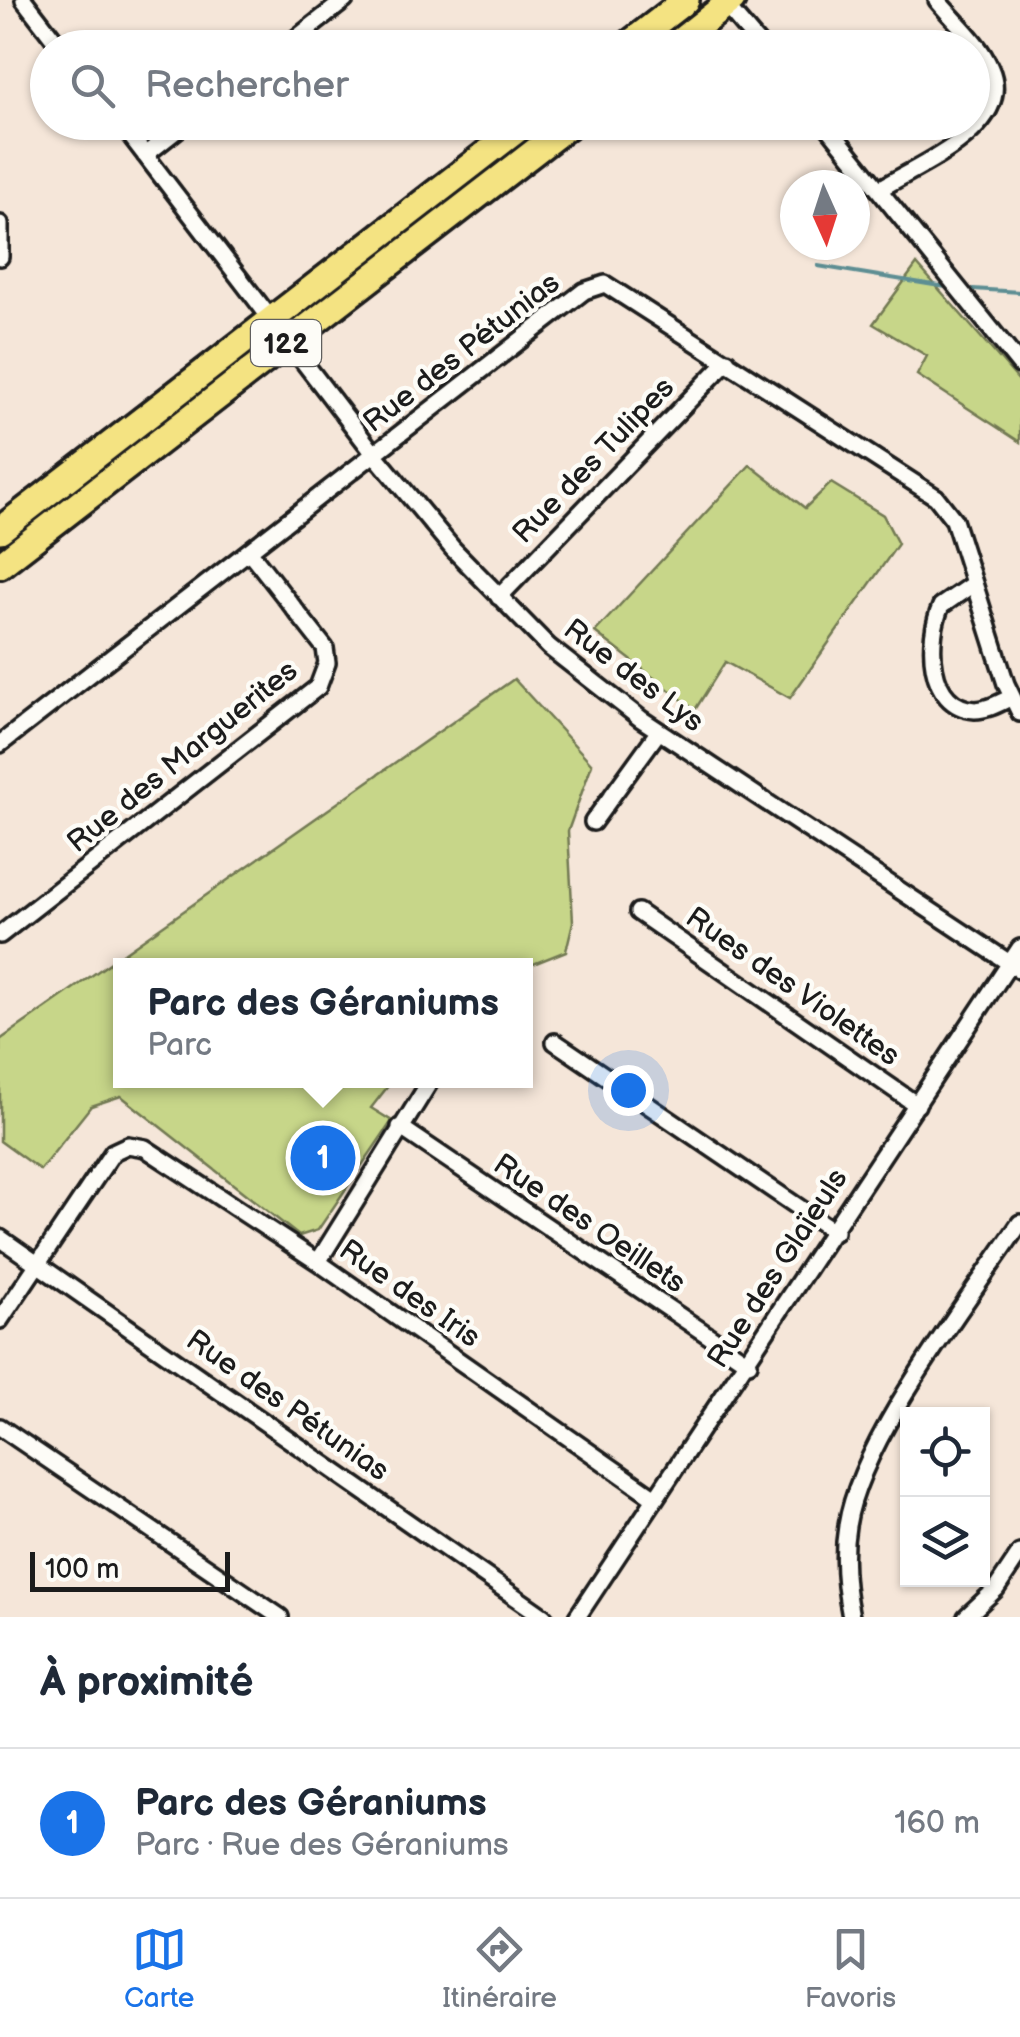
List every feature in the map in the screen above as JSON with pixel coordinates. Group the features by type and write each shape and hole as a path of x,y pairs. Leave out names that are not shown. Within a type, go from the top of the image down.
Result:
{"main road":[{"path":"647,30 686,0"},
{"path":"693,30 727,2"},
{"name":"122","path":"0,530 503,140"},
{"name":"122","path":"0,565 550,140"}],"street":[{"path":"24,0 47,30"},
{"path":"307,30 346,0"},
{"path":"937,0 961,30"},
{"path":"727,2 748,30"},
{"path":"990,65 994,83 990,105"},
{"name":"Rue des Lys","path":"134,140 375,455 499,597 592,683 658,731 1015,967"},
{"path":"145,155 164,140"},
{"path":"839,140 1020,364"},
{"path":"880,189 959,140"},
{"path":"0,224 0,258"},
{"name":"Rue des Pétunias","path":"0,744 595,285 615,287 936,497 954,520 1020,712"},
{"name":"Rue des Tulipes","path":"499,597 727,361"},
{"name":"Rue des Marguerites","path":"0,935 318,688 327,663 325,648 249,551"},
{"path":"974,584 941,606 933,624 934,668 942,688 958,704 971,710 986,709 1012,697"},
{"path":"593,822 658,731"},
{"name":"Rues des Violettes","path":"638,912 917,1105"},
{"name":"Rue des Glaïeuls","path":"577,1617 917,1105 1015,967 1020,948"},
{"path":"555,1042 835,1232"},
{"path":"318,1262 425,1088"},
{"name":"Rue des Oeillets","path":"400,1128 749,1363"},
{"name":"Rue des Iris","path":"37,1262 113,1152 128,1146 145,1148 318,1262 655,1498"},
{"path":"851,1617 845,1560 855,1494 888,1425 1020,1223"},
{"name":"Rue des Pétunias","path":"0,1238 544,1617"},
{"path":"0,1320 37,1262"},
{"path":"0,1427 280,1617"},
{"path":"966,1617 996,1589 1020,1554"}],"green space":[{"path":"917,264 1020,382 1020,442 917,375 927,356 873,324"},
{"path":"750,465 805,508 831,483 883,515 898,544 790,698 725,662 695,710 595,632"},
{"path":"514,679 592,764 568,831 573,922 566,951 533,964 533,958 117,958"},
{"path":"113,961 113,1088 387,1088 371,1108 392,1121 318,1230 299,1236 121,1096 91,1106 40,1170 0,1141 0,1040"}],"waterway":[{"path":"818,266 946,287"},
{"path":"973,289 1020,292"}],"place":[{"name":"Parc des Géraniums","path":"323,1158"}]}
